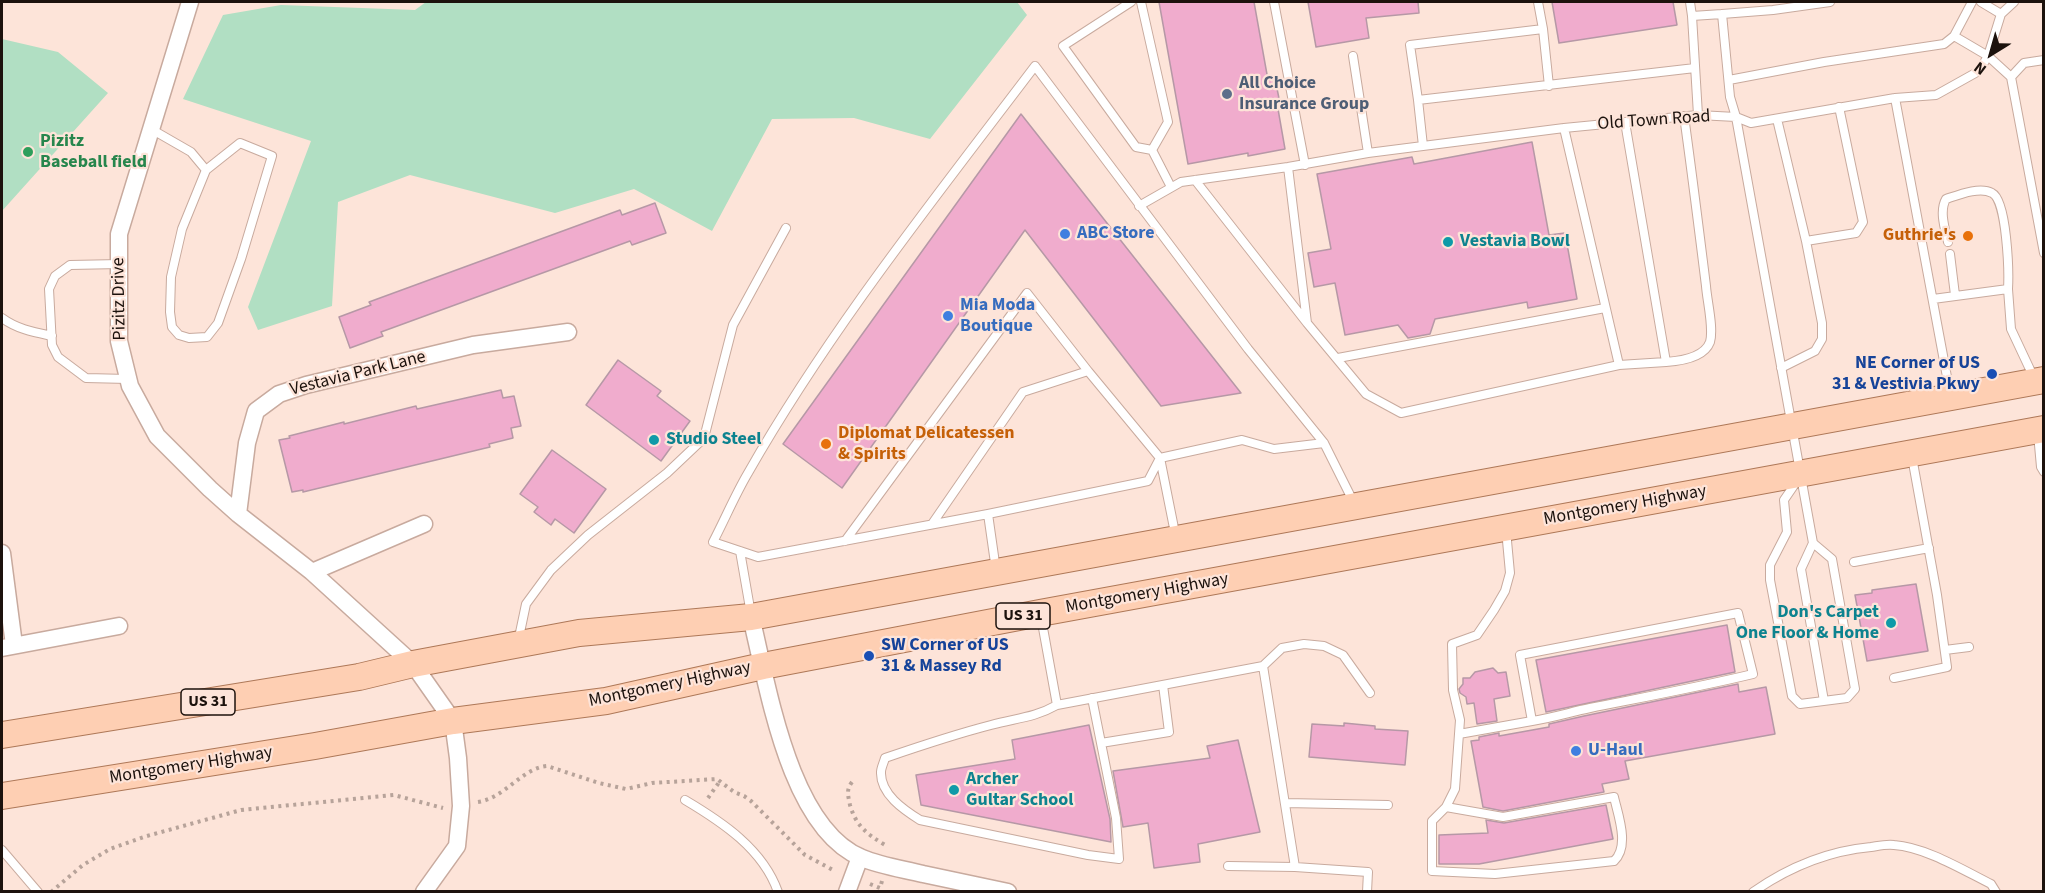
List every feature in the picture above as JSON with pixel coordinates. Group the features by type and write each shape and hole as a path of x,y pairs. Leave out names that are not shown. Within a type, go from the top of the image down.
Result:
{"main road":[{"name":"US 31","path":"2,735 359,677 413,664 579,633 751,617 2040,381"},
{"name":"Montgomery Highway","path":"2,796 315,746 453,721 606,701 763,666 1040,613 2040,430"}],"street":[{"name":"Pizitz Drive","path":"190,2 119,234 119,341 130,386 157,436 238,514 312,572 413,664 453,721"},
{"name":"Vestavia Park Lane","path":"238,514 247,443 256,411 279,394 306,385 473,345 568,332"},
{"path":"312,572 424,524"},
{"path":"2,553 8,647 119,626"},
{"path":"751,617 786,755 811,812 829,835 860,857 889,866 1008,891"},
{"path":"424,891 457,846 461,806 453,721"},
{"path":"847,891 860,857"}],"lane":[{"path":"1131,2 1063,46 1136,147 1152,150"},
{"path":"1142,2 1168,122 1152,150"},
{"path":"1274,2 1305,165"},
{"path":"1538,2 1549,86"},
{"path":"1690,2 1698,115"},
{"path":"1692,16 1773,10 1830,2"},
{"path":"1729,80 1824,62 1944,44 1954,36 1972,2"},
{"path":"1981,2 2001,14 2014,2"},
{"path":"1722,14 1730,97 1736,117 1813,543 1801,569 1824,701"},
{"name":"Old Town Road","path":"1139,206 1181,182 1288,168 1368,153 1564,128 1684,116 1736,117 1751,123 1895,98 1936,95 1979,70 1988,56 2001,14"},
{"path":"1423,146 1410,45 1543,29"},
{"path":"1954,36 1988,56 2011,77 2043,254"},
{"path":"1353,56 1368,153"},
{"path":"2011,77 2024,63 2043,60"},
{"path":"1160,458 1148,482 932,525 758,557 713,542 748,473 818,360 922,214 1035,66 1248,349 1324,443 1355,506"},
{"path":"1418,100 1695,68"},
{"path":"1895,98 1951,397"},
{"path":"1806,241 1856,233 1863,222 1839,107"},
{"path":"1195,180 1366,394 1401,413 1619,365 1680,361 1696,356 1706,348 1710,341 1710,322 1684,116"},
{"path":"1777,119 1806,241 1822,323 1822,339 1815,351 1781,368"},
{"path":"1625,122 1666,362"},
{"path":"1564,128 1619,365"},
{"path":"151,129 191,152 206,170"},
{"path":"240,143 272,156 241,259 218,323 207,337 189,338 179,335 172,327 171,277 182,229 206,170 240,143"},
{"path":"1152,150 1171,188"},
{"path":"1288,168 1307,323"},
{"path":"1948,242 1942,204 1946,199 1977,191 1990,191 1997,196 2008,254 2011,329 2040,381"},
{"path":"518,645 526,604 550,570 588,535 667,473 704,438 734,325 786,228"},
{"path":"1950,254 1955,296"},
{"path":"120,264 70,265 55,276 49,289 52,345 58,357 86,378 128,379"},
{"path":"1933,299 2008,289"},
{"path":"845,541 1027,293 1160,458 1177,538"},
{"path":"1338,358 1605,308"},
{"path":"2,318 19,328 52,336"},
{"path":"932,525 1023,392 1088,371"},
{"path":"2040,430 2043,472"},
{"path":"1160,458 1242,440 1274,449 1324,443"},
{"path":"1894,678 1947,667 1929,548 1911,454"},
{"path":"1802,473 1784,500 1787,532 1770,564 1770,580 1792,696 1800,704 1847,698 1856,689 1832,559 1813,543"},
{"path":"988,514 996,571"},
{"path":"1446,807 1503,817 1614,797 1622,839 1619,857 1614,861 1495,874 1432,871 1432,821 1446,807 1455,789 1460,720 1453,690 1452,644 1476,635 1505,591 1510,573 1506,527"},
{"path":"1854,562 1929,548"},
{"path":"740,551 751,617"},
{"path":"1040,613 1057,705"},
{"path":"1459,734 1532,721 1690,689 1753,674 1738,613 1520,655 1532,721"},
{"path":"1092,698 1116,818 1119,859 1088,855 920,820 900,807 886,789 881,773 885,758 992,725 1040,715 1057,705 1092,698 1263,666 1282,648 1304,644 1324,646 1343,655 1370,693"},
{"path":"1945,650 1969,647"},
{"path":"1263,666 1295,867"},
{"path":"1101,743 1169,732 1163,685"},
{"path":"685,800 722,822 758,856 773,876 778,891"},
{"path":"1285,803 1388,805"},
{"path":"1753,891 1778,874 1818,856 1855,848 1894,845 1932,855 1991,884 1996,891"},
{"path":"2,850 38,891"},
{"path":"1228,866 1295,867 1368,872 1367,891"}],"path":[{"path":"474,803 486,801 505,791 539,766 547,765 599,783"},
{"path":"700,809 720,782"},
{"path":"852,782 848,788 848,795 854,818 859,826 888,847"},
{"path":"51,891 83,865 110,849 147,836 241,810 394,795 444,808"},
{"path":"870,884 880,888 882,881"}],"green space":[{"path":"426,2 1017,2 1027,15 930,139 854,118 772,119 712,231 634,189 555,213 410,175 338,202 332,306 258,330 248,307 311,141 183,99 223,15 281,5 415,10"},
{"name":"Pizitz Baseball field","path":"2,39 58,52 108,93 2,211"}],"building":[{"name":"All Choice Insurance Group","path":"1159,2 1254,2 1268,80 1275,79 1281,108 1278,109 1285,149 1188,164"},
{"path":"1308,2 1418,2 1419,13 1366,18 1369,38 1316,47"},
{"path":"1552,2 1673,2 1677,25 1559,43"},
{"path":"1021,114 1241,393 1161,406 1025,230 842,488 783,444"},
{"name":"Vestavia Bowl","path":"1532,142 1549,235 1565,233 1577,299 1528,308 1527,302 1435,319 1430,334 1408,338 1398,325 1345,335 1335,283 1314,287 1308,253 1331,249 1317,174 1412,157 1414,164"},
{"path":"655,203 666,233 632,245 630,241 381,332 383,336 350,348 339,317 371,305 369,302 620,210 622,215"},
{"path":"618,360 661,391 657,396 690,421 661,461 586,405"},
{"path":"501,390 503,398 514,396 521,426 511,428 513,438 489,444 490,447 303,492 303,490 292,492 279,440 344,422 344,424 416,406 417,409"},
{"path":"552,450 606,489 574,533 555,519 551,525 534,512 538,507 520,494"},
{"name":"Don's Carpet One Floor & Home","path":"1916,584 1928,651 1867,661 1855,595 1872,593 1872,590"},
{"name":"U-Haul","path":"1727,625 1735,672 1546,712 1536,660"},
{"path":"1493,668 1498,673 1506,672 1510,696 1494,699 1497,721 1477,724 1474,703 1467,704 1466,697 1460,693 1459,689 1463,684 1463,678 1470,678 1475,672"},
{"name":"U-Haul","path":"1738,684 1739,692 1766,687 1775,734 1625,761 1629,779 1602,784 1604,792 1503,811 1483,807 1471,741 1479,740 1479,737 1499,733 1499,736 1549,727 1549,724 1584,716"},
{"path":"1344,723 1375,726 1375,729 1408,731 1405,765 1309,757 1312,724 1344,726"},
{"path":"1089,725 1110,819 1111,842 921,805 916,775 1015,759 1012,740"},
{"path":"1238,740 1260,832 1198,844 1200,862 1154,868 1148,823 1123,827 1113,771 1210,758 1207,746"},
{"name":"U-Haul","path":"1606,805 1613,839 1479,864 1439,864 1439,835 1488,833 1486,820 1504,823"}],"place":[{"name":"All Choice Insurance Group","path":"1227,94"},
{"name":"Pizitz Baseball field","path":"28,152"},
{"name":"ABC Store","path":"1065,234"},
{"name":"Guthrie's","path":"1968,236"},
{"name":"Vestavia Bowl","path":"1448,242"},
{"name":"Mia Moda Boutique","path":"948,316"},
{"name":"NE Corner of US 31 & Vestivia Pkwy","path":"1992,374"},
{"name":"Studio Steel","path":"654,440"},
{"name":"Diplomat Delicatessen & Spirits","path":"826,444"},
{"name":"Don's Carpet One Floor & Home","path":"1891,623"},
{"name":"SW Corner of US 31 & Massey Rd","path":"869,656"},
{"name":"U-Haul","path":"1576,751"},
{"name":"Archer Gultar School","path":"954,790"}]}
